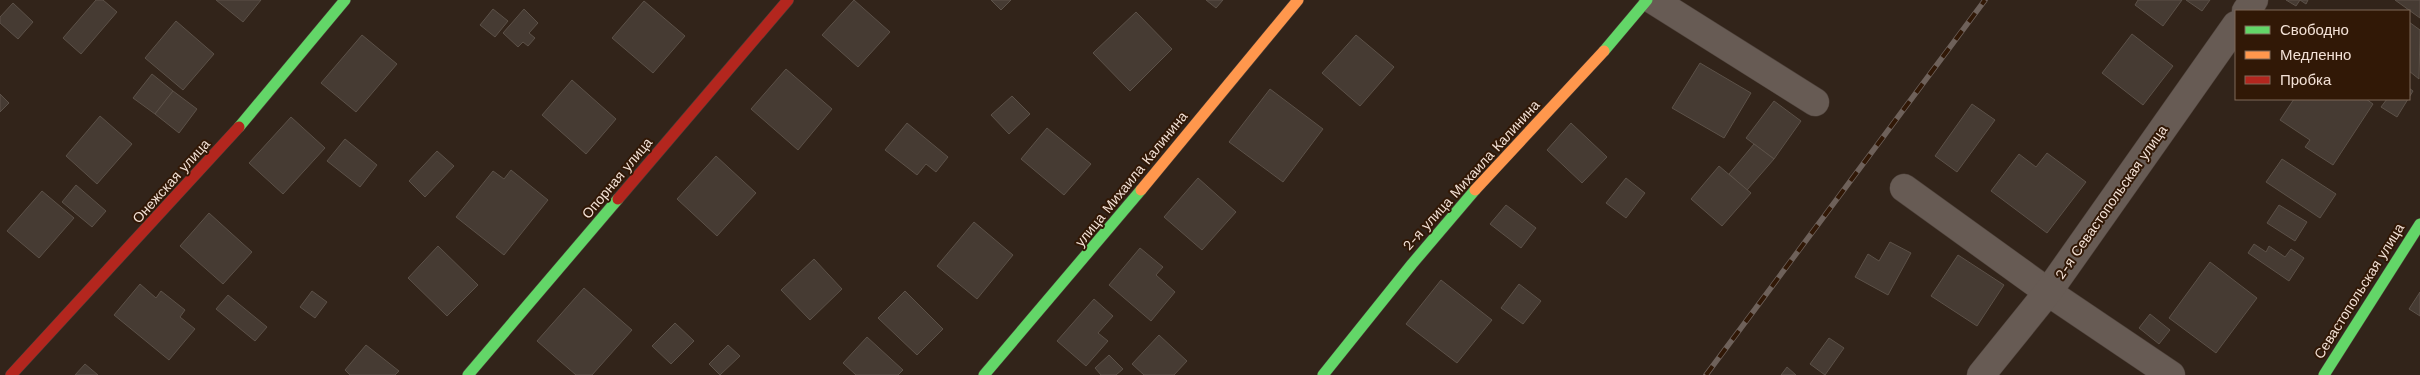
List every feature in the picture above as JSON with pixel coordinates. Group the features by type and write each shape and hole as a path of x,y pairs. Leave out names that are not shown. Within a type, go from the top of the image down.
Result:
{"street":[{"name":"Онежская улица","path":"11,375 257,108 345,0"},
{"name":"Опорная улица","path":"468,375 788,0"},
{"name":"улица Михаила Калинина","path":"984,375 1083,261 1298,0"},
{"name":"2-я улица Михаила Калинина","path":"1323,375 1412,264 1486,177 1588,71 1648,0"},
{"path":"1654,0 1815,102"},
{"name":"2-я Севастопольская улица","path":"1981,375 2048,292 2235,26"},
{"path":"1904,188 2048,292 2171,375"},
{"name":"Севастопольская улица","path":"2324,375 2420,224"}],"building":[{"path":"96,0 103,0 117,12 81,54 63,38"},
{"path":"216,0 261,0 243,22"},
{"path":"854,0 890,32 858,67 822,35"},
{"path":"991,0 1011,0 1001,10"},
{"path":"1206,0 1223,0 1216,8"},
{"path":"2138,0 2182,0 2163,26 2135,5"},
{"path":"2186,0 2210,0 2202,11"},
{"path":"2286,0 2300,0 2296,6"},
{"path":"2300,0 2308,0 2306,4"},
{"path":"2395,0 2420,0 2420,18"},
{"path":"644,1 685,36 653,73 612,38"},
{"path":"13,3 33,22 18,39 0,23 0,17"},
{"path":"493,9 508,21 495,37 480,25"},
{"path":"524,9 538,23 529,33 535,38 528,46 523,42 518,47 503,33"},
{"path":"1136,12 1172,49 1130,91 1093,53"},
{"path":"176,21 214,54 183,90 145,58"},
{"path":"2410,23 2420,30 2419,79 2410,72"},
{"path":"2132,34 2173,66 2143,105 2102,73"},
{"path":"362,35 397,64 356,112 321,83"},
{"path":"1356,35 1394,67 1360,106 1322,73"},
{"path":"1700,63 1751,93 1724,138 1672,108"},
{"path":"786,69 832,109 798,150 751,109"},
{"path":"152,74 173,91 155,114 133,98"},
{"path":"572,80 616,119 586,154 542,115"},
{"path":"1270,89 1323,129 1283,182 1229,142"},
{"path":"173,91 197,109 179,133 155,114"},
{"path":"0,94 9,103 0,112"},
{"path":"1012,96 1030,114 1009,134 991,115"},
{"path":"2293,100 2367,100 2373,104 2333,165 2305,147 2310,140 2280,120"},
{"path":"2386,100 2407,100 2397,117 2381,107"},
{"path":"1774,101 1801,121 1774,159 1746,138"},
{"path":"1972,104 1995,120 1957,172 1935,156"},
{"path":"100,116 132,144 97,184 66,156"},
{"path":"291,117 325,148 283,194 249,163"},
{"path":"907,123 948,157 936,172 926,164 917,175 885,150"},
{"path":"1571,123 1607,157 1582,183 1547,150"},
{"path":"1047,128 1091,164 1064,195 1021,159"},
{"path":"345,139 377,165 360,187 327,161"},
{"path":"1754,144 1774,159 1747,190 1729,174"},
{"path":"437,151 454,166 425,197 409,181"},
{"path":"2047,153 2086,182 2047,233 1991,191 2019,154 2036,167"},
{"path":"716,156 756,193 717,236 677,199"},
{"path":"2282,159 2336,194 2320,218 2266,182"},
{"path":"1719,166 1751,193 1722,226 1691,199"},
{"path":"511,170 548,200 504,255 456,217 493,171 504,179"},
{"path":"1198,178 1236,212 1202,250 1164,217"},
{"path":"1626,178 1645,193 1626,218 1606,203"},
{"path":"76,185 106,211 92,227 62,202"},
{"path":"42,191 74,218 39,258 7,231"},
{"path":"1506,205 1536,228 1521,248 1490,224"},
{"path":"2279,205 2307,222 2295,241 2267,223"},
{"path":"209,213 252,252 223,284 180,246"},
{"path":"974,222 1013,255 977,299 937,266"},
{"path":"1890,242 1911,253 1888,295 1855,277 1868,254 1879,261"},
{"path":"2254,244 2266,252 2269,246 2285,257 2291,249 2304,258 2289,281 2248,253"},
{"path":"438,246 478,285 447,316 408,278"},
{"path":"1140,248 1163,267 1156,275 1175,292 1151,321 1109,285"},
{"path":"1958,255 2004,285 1977,326 1931,296"},
{"path":"814,259 842,289 810,320 781,290"},
{"path":"2210,262 2257,298 2216,353 2169,318"},
{"path":"1441,280 1492,320 1457,363 1406,324"},
{"path":"140,284 156,298 161,291 185,310 180,317 195,329 169,360 114,315"},
{"path":"1519,284 1541,301 1523,324 1501,308"},
{"path":"584,288 632,330 592,375 576,375 537,341"},
{"path":"312,291 327,302 315,318 300,307"},
{"path":"905,291 943,329 917,355 878,318"},
{"path":"2420,292 2420,316 2409,309"},
{"path":"228,295 267,327 255,341 216,309"},
{"path":"1094,299 1113,316 1098,333 1108,341 1086,366 1057,341"},
{"path":"2150,314 2170,330 2159,344 2139,328"},
{"path":"675,323 694,341 671,364 652,346"},
{"path":"1159,335 1187,361 1174,375 1144,375 1132,364"},
{"path":"867,337 903,370 898,375 856,375 843,363"},
{"path":"1829,338 1844,348 1825,375 1810,364"},
{"path":"366,345 399,371 395,375 350,375 345,370"},
{"path":"728,345 740,356 720,375 709,364"},
{"path":"1109,355 1123,369 1116,375 1101,375 1095,368"},
{"path":"85,364 98,375 75,375"},
{"path":"1787,367 1796,375 1781,375"}],"railway":[{"path":"1706,375 1985,0"}],"traffic: fast":[{"path":"239,127 345,0"},
{"path":"1604,51 1647,0"},
{"path":"984,375 1141,190"},
{"path":"1323,375 1412,264 1475,190"},
{"path":"468,375 618,199"},
{"path":"2324,375 2420,224"}],"traffic: slow":[{"path":"1141,190 1298,0"},
{"path":"1475,190 1604,51"}],"traffic: jam":[{"path":"618,199 788,0"},
{"path":"11,375 239,127"}]}
